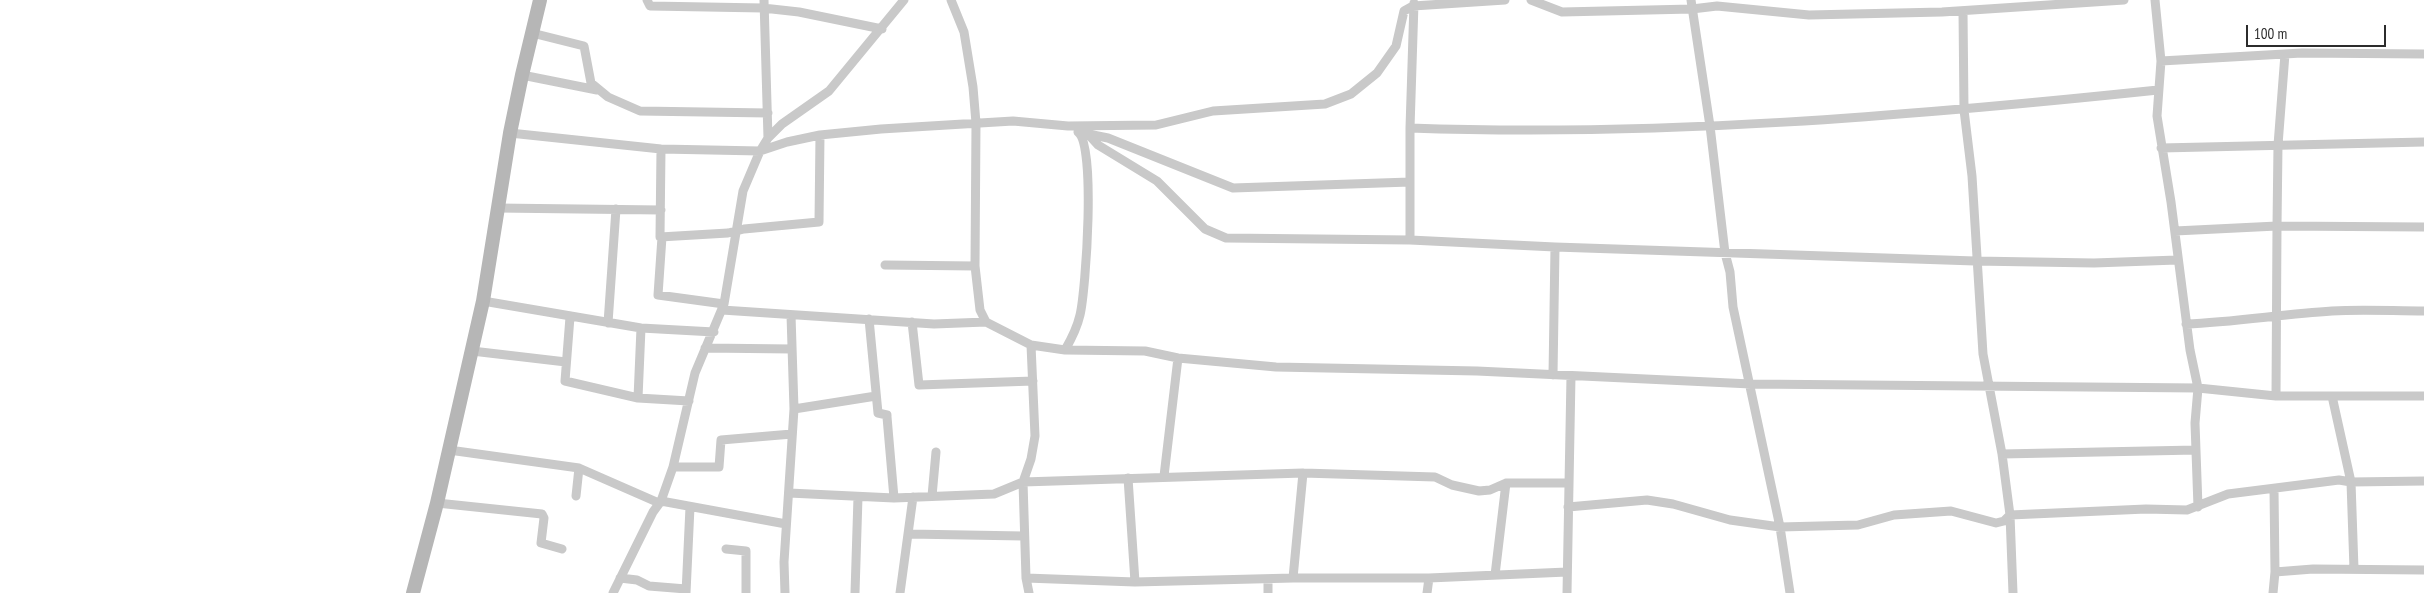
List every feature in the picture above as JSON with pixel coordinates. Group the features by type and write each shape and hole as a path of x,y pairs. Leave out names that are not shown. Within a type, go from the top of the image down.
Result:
{"street":[{"path":"413,593 437,502 483,301 510,134 540,0"},
{"path":"646,0 650,6 763,4 882,29"},
{"path":"613,593 660,502 673,467 695,373 723,307 742,191 760,151 768,138 782,124 829,91 904,0"},
{"path":"951,0 964,32 970,62 976,123 975,266 977,297 986,322"},
{"path":"510,134 661,149 760,151 787,142 820,135 1027,121 1068,126 1156,125 1213,111 1325,104 1339,100 1364,85 1377,73 1396,46 1404,11 1414,3 1505,0"},
{"path":"1531,0 1562,12 1719,3 1810,15 1963,11 2022,3 2124,0"},
{"path":"2155,0 2161,61 2158,90 2161,148 2175,231 2177,260 2192,369 2198,388 2196,450 2199,480 2198,507"},
{"path":"1410,240 1410,128 1414,3"},
{"path":"763,4 768,138"},
{"path":"1692,4 1710,126 1725,253 1730,272 1733,307 1751,384 1780,527 1790,593"},
{"path":"1963,11 1964,110 1972,176 1975,261 1982,354 1990,386 2002,454 2010,515 2013,593"},
{"path":"532,33 584,46 589,78 597,90"},
{"path":"2161,61 2285,54 2424,54"},
{"path":"2276,396 2278,145 2285,54"},
{"path":"522,75 597,90 640,111 768,113"},
{"path":"1410,128 1500,132 1710,126 1964,110 2158,90"},
{"path":"1068,126 1085,134 1157,181 1205,229 1226,238 1410,240 1555,248 1975,261 2094,263 2177,260"},
{"path":"1085,134 1108,138 1232,188 1410,182"},
{"path":"1065,350 1075,335 1081,314 1087,257 1087,148 1085,134"},
{"path":"662,237 736,232 819,222 820,135"},
{"path":"2161,148 2424,142"},
{"path":"661,149 659,234 662,237 658,295 723,307 791,315 934,324 986,322 1030,345 1065,350 1145,351 1178,358 1276,367 1553,374 1751,384 2198,388 2276,396 2424,396"},
{"path":"497,208 661,210"},
{"path":"608,323 616,209"},
{"path":"2175,231 2277,226 2424,227"},
{"path":"1553,374 1555,248"},
{"path":"885,265 975,266"},
{"path":"483,301 641,328 714,332"},
{"path":"2186,324 2234,322 2277,315 2334,311 2424,311"},
{"path":"785,593 786,524 794,409 791,315"},
{"path":"570,316 565,381 638,398 689,401"},
{"path":"869,319 878,413 888,417 894,498"},
{"path":"912,322 919,385 1033,381"},
{"path":"638,398 641,328"},
{"path":"1029,593 1026,578 1024,536 1024,482 1032,459 1035,436 1030,345"},
{"path":"705,348 792,349"},
{"path":"472,351 566,362"},
{"path":"1164,476 1178,358"},
{"path":"1566,593 1571,376"},
{"path":"794,409 876,396"},
{"path":"2332,396 2351,482 2354,569"},
{"path":"673,467 719,467 722,440 792,434"},
{"path":"449,450 579,468 660,502 786,524"},
{"path":"2002,454 2196,450"},
{"path":"932,496 936,452"},
{"path":"576,496 579,468"},
{"path":"1293,578 1303,473"},
{"path":"789,493 894,498 994,494 1024,482 1303,473 1435,477 1452,485 1479,491 1490,490 1506,483 1568,483"},
{"path":"1128,478 1136,582"},
{"path":"1568,507 1647,500 1673,504 1730,520 1780,527 1858,524 1894,515 1951,511 1996,522 2004,521 2010,515 2146,509 2187,510 2228,494 2339,480 2351,482 2424,482"},
{"path":"1494,575 1506,483"},
{"path":"2272,593 2275,572 2274,489"},
{"path":"855,593 858,497"},
{"path":"900,593 913,497"},
{"path":"437,502 542,514 544,518 540,543 562,549"},
{"path":"620,578 637,580 649,586 686,591 690,507"},
{"path":"909,534 1024,536"},
{"path":"726,549 746,551 746,593"},
{"path":"2275,572 2354,569 2424,570"},
{"path":"1026,578 1136,582 1293,578 1429,578 1567,572"},
{"path":"1427,593 1429,578"},
{"path":"1268,579 1268,593"}]}
